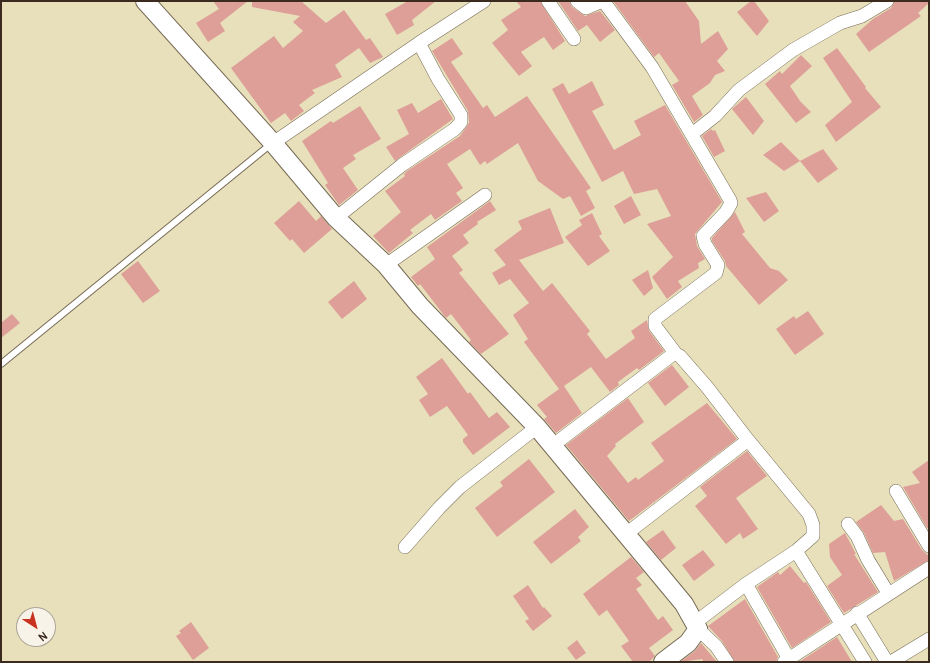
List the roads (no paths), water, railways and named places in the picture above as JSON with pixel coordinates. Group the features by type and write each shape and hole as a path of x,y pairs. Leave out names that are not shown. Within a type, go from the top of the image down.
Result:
{"street":[{"path":"145,1 273,143 336,218 386,265 420,306 537,427 681,600 697,626 716,646 727,662"},
{"path":"273,143 418,43 484,1"},
{"path":"548,1 574,39"},
{"path":"578,1 586,8 600,2 604,2 652,67 729,197 730,203 726,212 703,236 705,244 718,265 716,273 655,319 655,326 676,354 684,360 707,387 748,440 809,514 814,525 813,536 796,551 746,584 697,626 688,643 663,662"},
{"path":"692,134 715,116 739,90 794,50 840,23 862,16 887,1"},
{"path":"336,218 402,165 455,129 461,122 461,115 438,79 418,43"},
{"path":"386,265 485,194"},
{"path":"552,446 664,360 676,354"},
{"path":"406,547 438,508 460,487 537,427"},
{"path":"626,534 748,440"},
{"path":"896,491 929,546"},
{"path":"848,524 857,536 868,560 888,593"},
{"path":"796,551 865,662"},
{"path":"746,584 787,660 841,623 929,568"},
{"path":"857,613 887,662"},
{"path":"891,662 929,639"}],"lane":[{"path":"1,364 273,143"}]}
